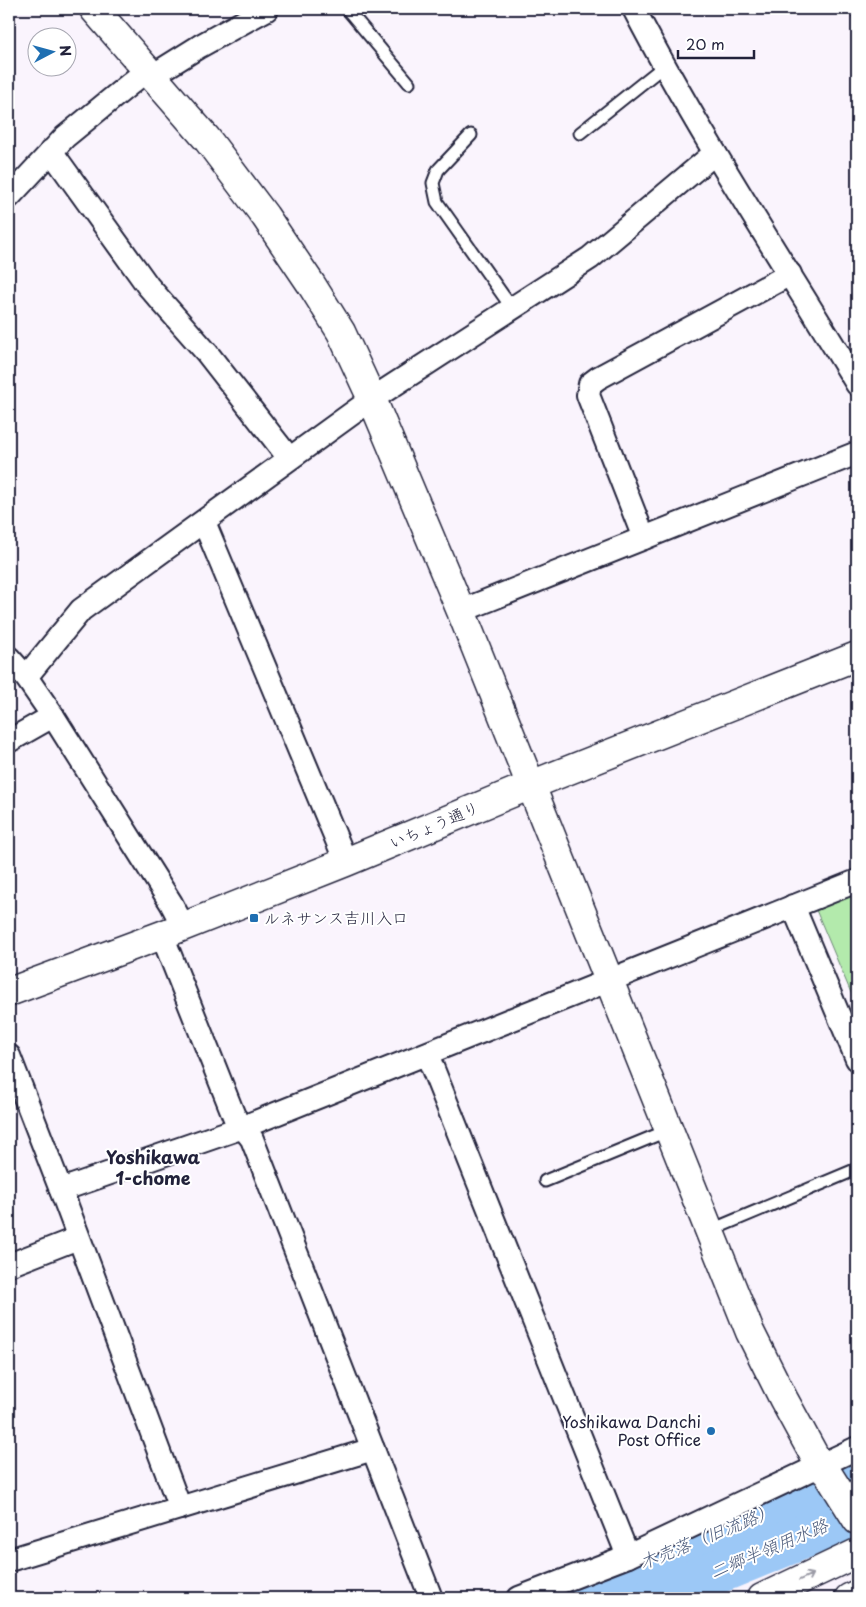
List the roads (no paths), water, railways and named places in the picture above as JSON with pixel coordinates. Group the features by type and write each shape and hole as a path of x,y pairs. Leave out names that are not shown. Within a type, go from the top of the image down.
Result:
{"street":[{"path":"94,9 213,146 265,216 342,332 372,398 461,610 750,1332 783,1398 824,1470 857,1520"},
{"path":"9,197 64,137 149,73 267,9"},
{"path":"634,9 664,66 715,154 857,384"},
{"path":"51,151 148,286 207,353 289,458"},
{"path":"26,676 81,610 372,398 590,258 715,154"},
{"path":"644,538 588,395 590,384 790,274"},
{"path":"461,610 857,453"},
{"path":"204,522 346,862"},
{"name":"いちょう通り","path":"9,992 172,931 346,862 531,785 857,656"},
{"path":"9,658 26,676 53,716 171,903 172,931 234,1116 252,1139 431,1598"},
{"path":"9,741 53,716"},
{"path":"61,1190 243,1127 609,982 857,881"},
{"path":"793,906 857,1059"},
{"path":"427,1054 628,1556"},
{"path":"9,1056 180,1508"},
{"path":"9,1265 78,1238"},
{"path":"519,1598 557,1585 628,1556 824,1470 857,1448"},
{"path":"9,1560 372,1449"},
{"path":"762,1598 857,1553"},
{"path":"849,1598 857,1594"}],"lane":[{"path":"347,9 409,83"},
{"path":"580,133 664,66"},
{"path":"470,135 438,170 433,183 437,202 512,308"},
{"path":"545,1181 669,1130"},
{"path":"709,1231 857,1169"}],"water":[{"path":"813,1527 817,1537 668,1598 640,1598"}],"waterway":[{"name":"木売落（旧流路）","path":"555,1598 588,1587 805,1498 857,1472"},
{"name":"二郷半領用水路","path":"653,1598 831,1525 857,1511"}],"place":[{"name":"ルネサンス吉川入口","path":"254,918"},
{"name":"Yoshikawa Danchi Post Office","path":"711,1431"}],"district":[{"name":"Yoshikawa 1-chome","path":"153,1168"}]}
